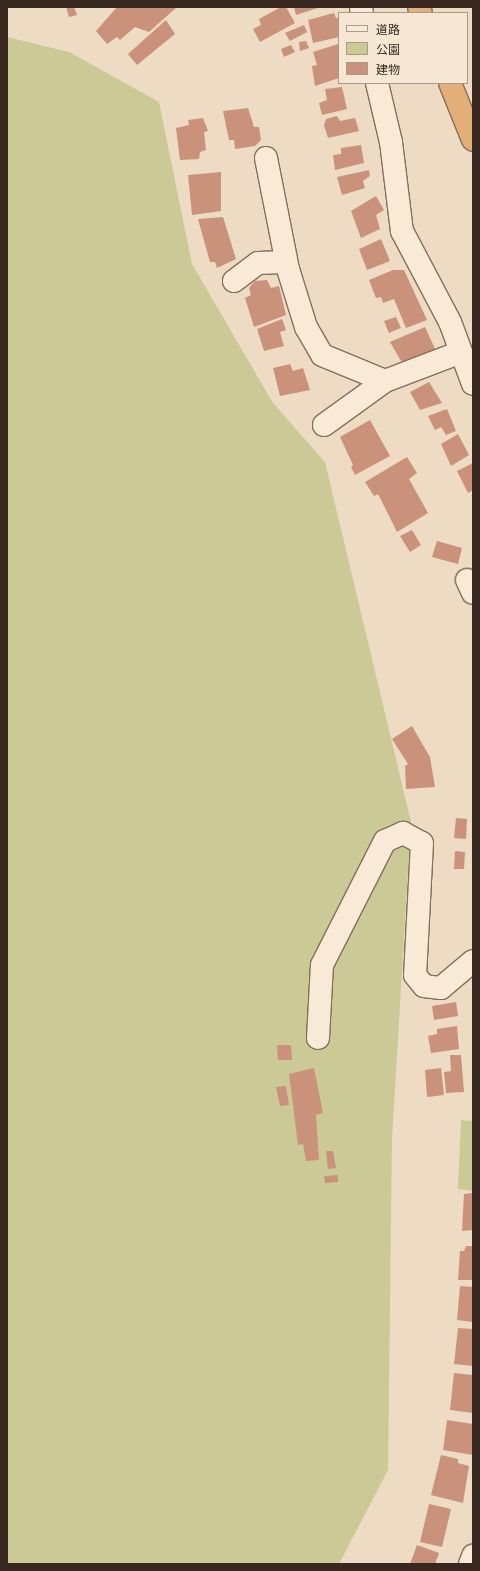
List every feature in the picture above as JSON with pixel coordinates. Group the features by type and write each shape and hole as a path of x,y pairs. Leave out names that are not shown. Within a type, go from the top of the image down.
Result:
{"highway":[{"path":"450,84 473,140"}],"street":[{"path":"377,84 391,142 402,231 450,322 473,384"},
{"path":"266,158 286,262 306,327 322,355 385,381"},
{"path":"234,281 258,263 286,262"},
{"path":"324,424 385,381 461,352"},
{"path":"318,1038 322,965 385,840 403,833 422,842 415,975 424,986 441,988 473,961"},
{"path":"470,1564 473,1556"}],"green space":[{"path":"7,37 69,52 159,102 192,264 273,403 325,462 411,822 392,1139 388,1470 339,1564 7,1564"},
{"path":"461,1120 473,1121 473,1191 458,1189"}],"building":[{"path":"66,7 74,7 77,15 69,17"},
{"path":"117,7 177,7 149,32 135,27 120,40 117,37 107,44 96,31"},
{"path":"281,7 286,7 295,23 260,42 253,29 261,25 259,19"},
{"path":"294,7 321,7 296,15"},
{"path":"334,13 336,18 338,18 338,37 313,43 308,20"},
{"path":"166,20 175,34 137,65 128,54"},
{"path":"304,25 307,32 290,41 285,33"},
{"path":"306,41 309,48 300,51 299,42"},
{"path":"338,44 338,78 315,86 312,66 317,65 313,52"},
{"path":"291,45 295,52 284,57 281,49"},
{"path":"342,87 347,109 322,115 319,103 327,100 325,89"},
{"path":"248,108 254,127 259,127 261,140 255,146 235,149 234,140 229,140 223,111"},
{"path":"337,116 340,121 355,118 359,131 328,138 324,125 326,119"},
{"path":"203,118 208,131 204,132 206,150 200,152 199,159 180,160 176,128 189,125 188,120"},
{"path":"361,145 364,163 335,170 333,155 341,154 341,148"},
{"path":"369,170 370,176 363,181 365,188 342,195 337,177"},
{"path":"221,172 221,211 192,215 188,175"},
{"path":"376,196 384,210 376,215 380,229 361,238 351,211"},
{"path":"223,217 236,259 217,268 215,262 210,262 198,219"},
{"path":"381,239 390,261 367,270 359,249"},
{"path":"393,270 404,270 427,320 406,328 394,299 383,303 381,297 376,298 369,280"},
{"path":"267,280 271,288 279,286 286,315 254,327 245,298 251,295 249,288 255,281"},
{"path":"396,317 401,328 389,333 384,321"},
{"path":"282,319 286,330 280,332 284,346 264,351 257,329"},
{"path":"425,327 436,351 404,366 390,342"},
{"path":"290,364 293,371 303,368 310,390 280,396 273,368"},
{"path":"429,382 442,403 420,410 410,392"},
{"path":"447,409 456,431 446,435 441,427 435,430 428,416"},
{"path":"370,420 390,456 355,475 351,467 353,465 340,437"},
{"path":"458,434 469,455 451,466 441,444"},
{"path":"407,457 417,473 409,479 428,513 397,532 378,494 374,496 365,482"},
{"path":"473,463 473,490 468,493 457,471"},
{"path":"412,530 421,545 410,552 400,536"},
{"path":"437,541 462,548 458,564 432,557"},
{"path":"412,726 430,757 435,787 406,789 405,766 408,764 392,739"},
{"path":"456,818 467,819 466,839 454,838"},
{"path":"455,851 465,852 464,869 454,869"},
{"path":"456,1002 458,1016 434,1020 432,1006"},
{"path":"457,1026 459,1049 431,1053 428,1036 437,1034 437,1029"},
{"path":"277,1045 291,1045 292,1060 278,1060"},
{"path":"450,1055 461,1055 464,1092 446,1093 444,1072 451,1071"},
{"path":"314,1068 323,1113 316,1115 319,1160 306,1161 303,1144 298,1145 289,1074"},
{"path":"441,1068 444,1095 427,1097 425,1070"},
{"path":"286,1086 289,1105 280,1106 276,1087"},
{"path":"326,1151 333,1151 336,1168 328,1169"},
{"path":"338,1175 338,1182 325,1183 324,1176"},
{"path":"473,1193 473,1230 462,1231 464,1194"},
{"path":"466,1246 473,1246 473,1280 458,1280 460,1251 464,1251"},
{"path":"460,1286 473,1287 473,1322 457,1320"},
{"path":"458,1328 473,1329 473,1366 454,1364"},
{"path":"454,1373 473,1375 473,1413 450,1410"},
{"path":"447,1420 473,1424 473,1455 443,1450"},
{"path":"441,1455 458,1459 458,1463 469,1466 463,1503 431,1495"},
{"path":"429,1504 451,1509 442,1547 420,1542"},
{"path":"417,1545 439,1553 435,1564 410,1564"}]}
